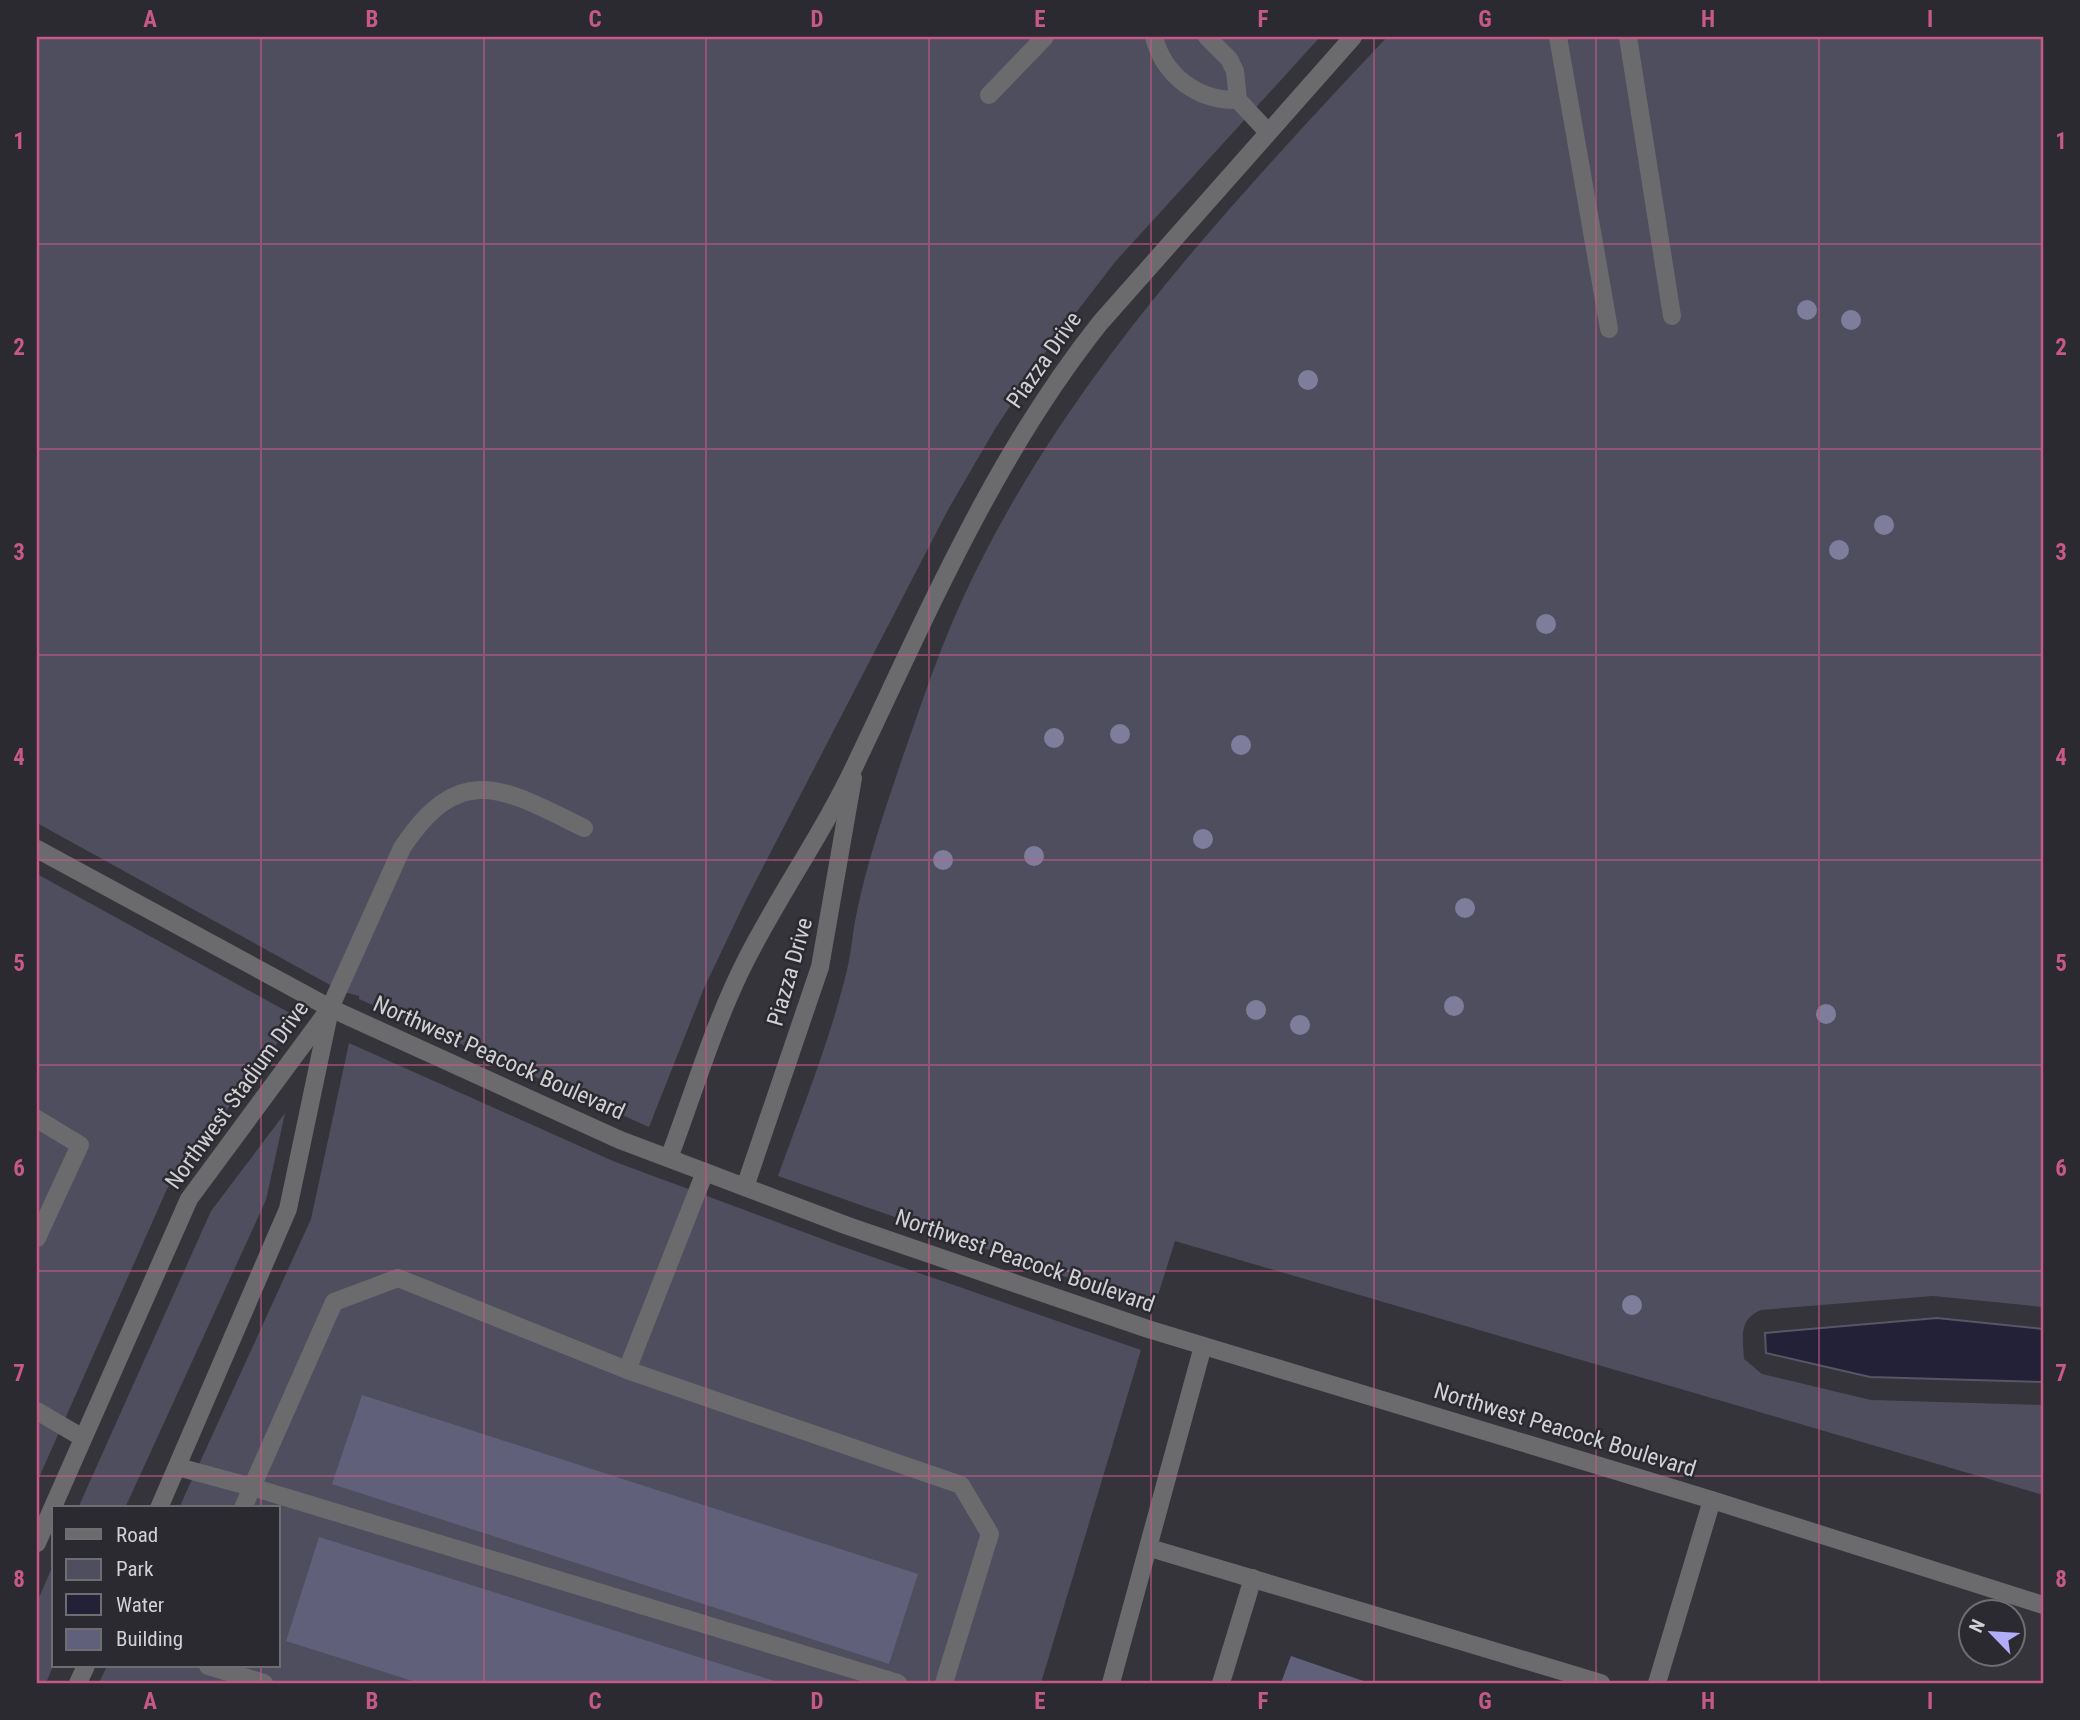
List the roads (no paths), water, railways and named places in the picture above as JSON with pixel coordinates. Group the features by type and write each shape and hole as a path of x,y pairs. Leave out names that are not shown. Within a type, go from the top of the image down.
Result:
{"street":[{"path":"989,95 1045,37"},
{"path":"1154,37 1167,67 1187,86 1210,98 1238,100"},
{"path":"1207,37 1228,59 1235,71 1238,100 1267,131"},
{"name":"Piazza Drive","path":"669,1158 746,961 856,765 951,561 1032,418 1067,365 1126,291 1353,37"},
{"path":"1558,37 1609,329"},
{"path":"1628,37 1672,316"},
{"name":"Piazza Drive","path":"745,1186 820,967 856,765"},
{"path":"330,1008 402,848 433,809 464,792 491,789 519,796 584,828"},
{"name":"Northwest Peacock Boulevard","path":"37,849 330,1008 607,1134 705,1172 874,1235 1203,1346 1712,1500 2043,1605"},
{"name":"Northwest Stadium Drive","path":"53,1506 189,1199 330,1008"},
{"name":"Northwest Stadium Drive","path":"160,1506 288,1209 330,1008"},
{"path":"37,1119 80,1144 37,1238"},
{"path":"627,1370 705,1172"},
{"path":"244,1506 334,1302 398,1278 627,1370 961,1485 990,1534 944,1683"},
{"path":"1111,1683 1203,1346"},
{"path":"37,1411 83,1438"},
{"path":"178,1467 253,1487 898,1683"},
{"path":"1657,1683 1712,1500"},
{"name":"Northwest Stadium Drive","path":"37,1543 52,1509"},
{"path":"1150,1548 1601,1683"},
{"path":"1221,1683 1253,1578"},
{"path":"215,1668 264,1683"}],"water":[{"path":"1937,1318 2043,1329 2043,1382 1870,1377 1766,1353 1765,1333"}]}
